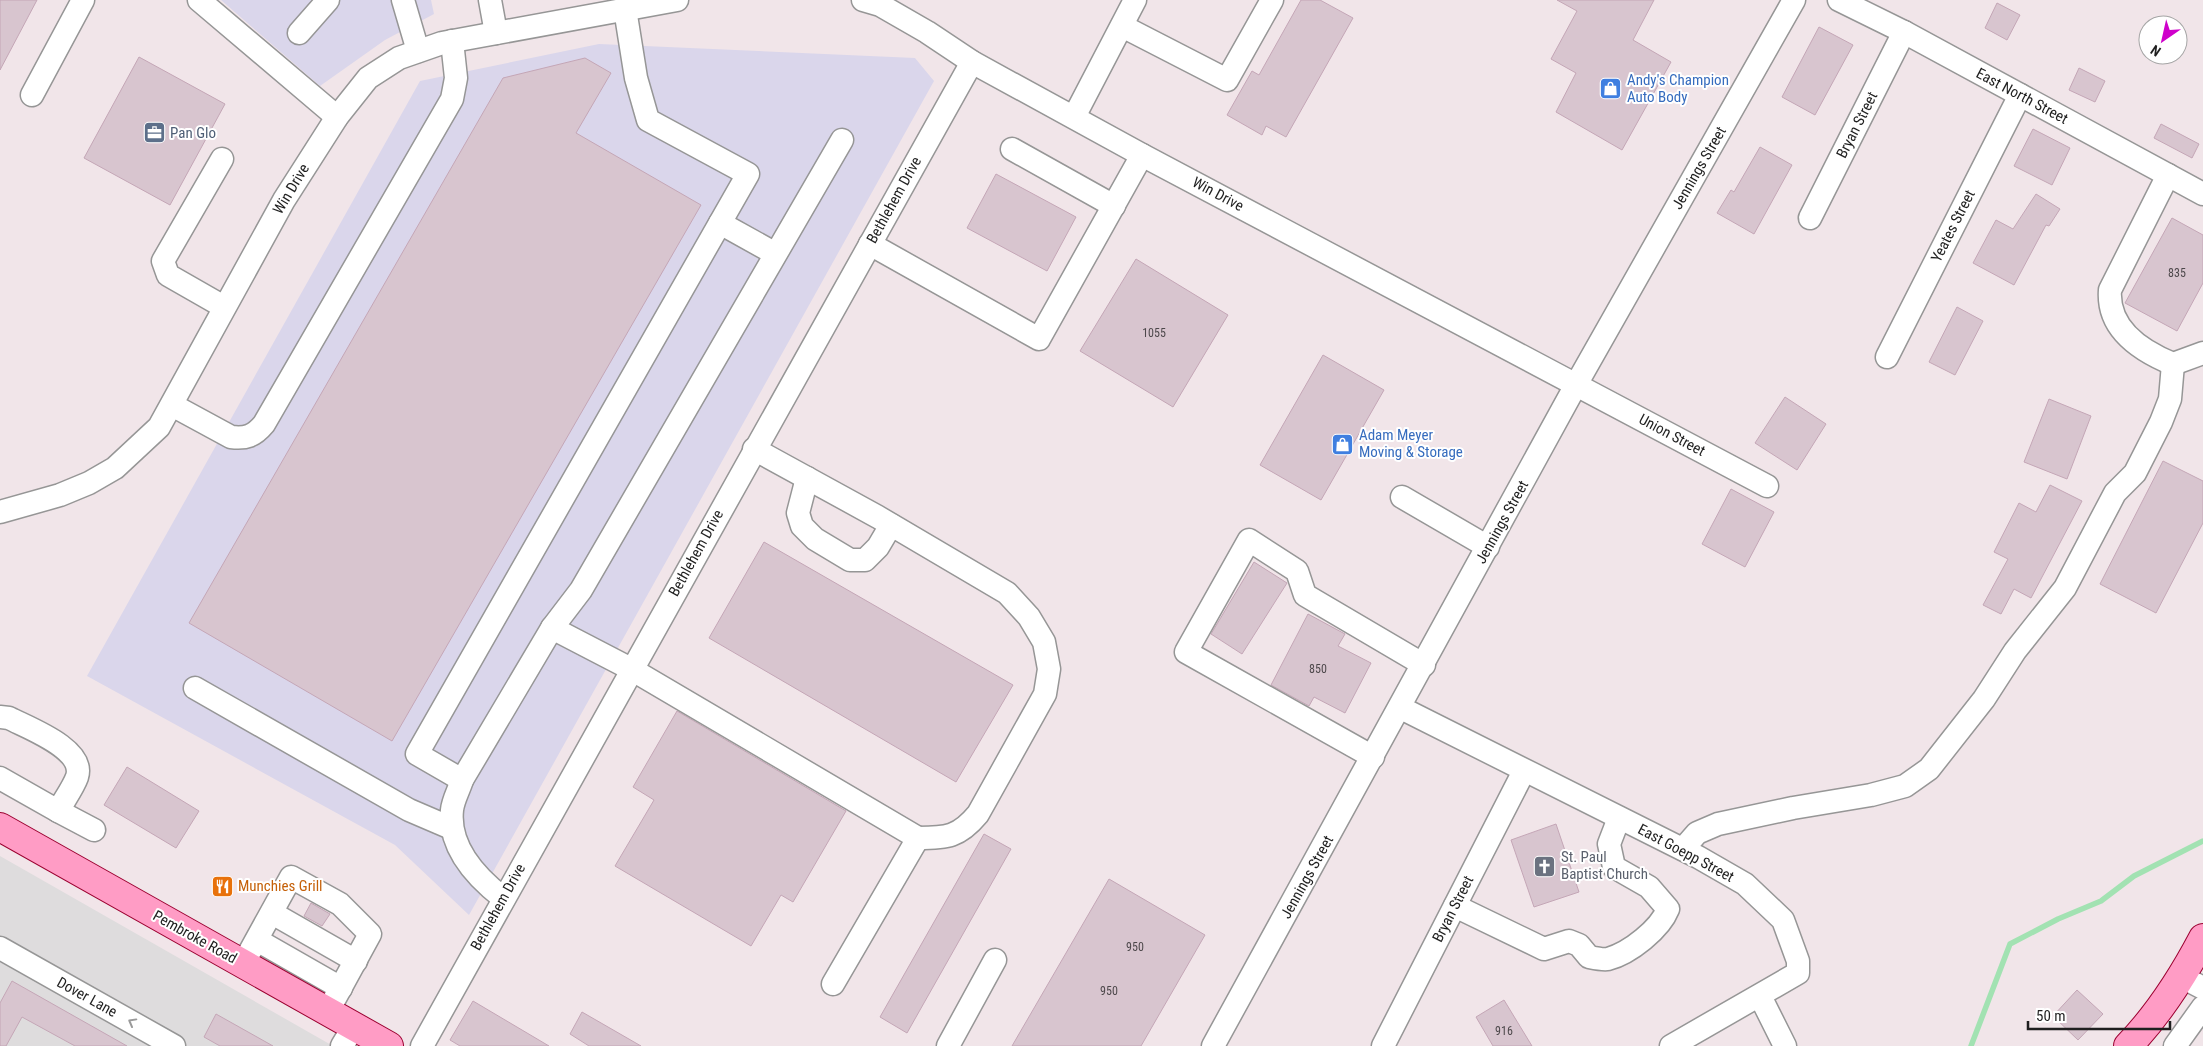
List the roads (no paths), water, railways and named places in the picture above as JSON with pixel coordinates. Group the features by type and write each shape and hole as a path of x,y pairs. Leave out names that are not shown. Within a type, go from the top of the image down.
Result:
{"main road":[{"name":"Pembroke Road","path":"0,827 328,1012 348,1036 389,1046"},
{"path":"2128,1046 2192,982 2203,938"}],"street":[{"path":"32,95 83,0"},
{"path":"198,0 337,116"},
{"path":"299,33 328,0"},
{"path":"403,0 418,51"},
{"path":"490,0 496,33"},
{"name":"Win Drive","path":"0,512 60,495 89,483 115,468 159,427 284,200 337,116 368,78 399,58 452,41 613,7 677,0"},
{"path":"1074,117 1136,0"},
{"path":"1122,26 1227,80 1272,0"},
{"name":"Jennings Street","path":"1213,1046 1401,708 1577,383 1794,0"},
{"name":"East North Street","path":"1839,0 1904,32 2203,194"},
{"name":"Win Drive","path":"874,2 927,32 972,62 1142,155 1577,383"},
{"path":"462,780 417,754 748,174 648,120 613,7"},
{"name":"Bryan Street","path":"1810,218 1904,32"},
{"path":"172,406 231,437 242,438 255,435 264,424 452,99 456,78 452,41"},
{"name":"Bethlehem Drive","path":"422,1046 502,898 972,62"},
{"name":"Yeates Street","path":"1887,357 2020,95"},
{"path":"502,898 488,887 466,862 451,828 452,808 462,780 552,628 581,590 774,253 842,140"},
{"path":"1012,149 1114,206"},
{"path":"870,244 1039,338 1142,155"},
{"path":"222,159 163,261 168,275 224,307"},
{"path":"2168,175 2110,290 2109,304 2116,325 2140,348 2173,364 2203,353"},
{"path":"720,223 774,253"},
{"path":"1691,853 1697,833 1718,824 1793,808 1871,795 1905,786 1929,769 1984,699 2015,651 2064,588 2115,493 2135,473 2161,422 2170,399 2173,364"},
{"name":"Union Street","path":"1577,383 1767,486"},
{"path":"552,628 631,669 918,838 942,838 966,829 978,814 1045,694 1049,669 1044,642 1029,618 1007,593 891,525 754,449"},
{"path":"807,478 798,513 802,526 815,539 850,560 865,560 878,547 891,525"},
{"path":"1402,497 1488,547"},
{"path":"1374,757 1186,652 1249,540 1297,571 1305,596 1424,665"},
{"path":"195,688 377,793 409,810 451,828"},
{"name":"East Goepp Street","path":"1401,708 1691,853 1745,884 1783,920 1798,961 1798,973 1671,1046"},
{"path":"0,717 9,718 69,750 76,762 78,775 58,811"},
{"name":"Bryan Street","path":"1383,1046 1524,771"},
{"path":"0,778 94,830"},
{"path":"1454,906 1544,949 1569,941 1579,946 1589,957 1607,960 1637,944 1664,921 1668,909 1649,887 1614,866 1609,844 1619,818"},
{"path":"833,984 918,838"},
{"path":"243,964 292,877 340,904 370,934 328,1012"},
{"path":"272,913 356,961"},
{"path":"257,940 341,988"},
{"name":"Dover Lane","path":"0,948 174,1046"},
{"path":"948,1046 995,960"},
{"path":"1760,996 1784,1046"},
{"path":"2175,1046 2203,1007"}],"waterway":[{"path":"1971,1046 2010,944 2058,919 2101,901 2134,876 2203,841"}],"place":[{"name":"Andy's Champion Auto Body","path":"1611,89"},
{"name":"Pan Glo","path":"154,133"},
{"name":"Adam Meyer Moving & Storage","path":"1343,444"},
{"name":"St. Paul Baptist Church","path":"1545,866"},
{"name":"Munchies Grill","path":"222,886"}]}
